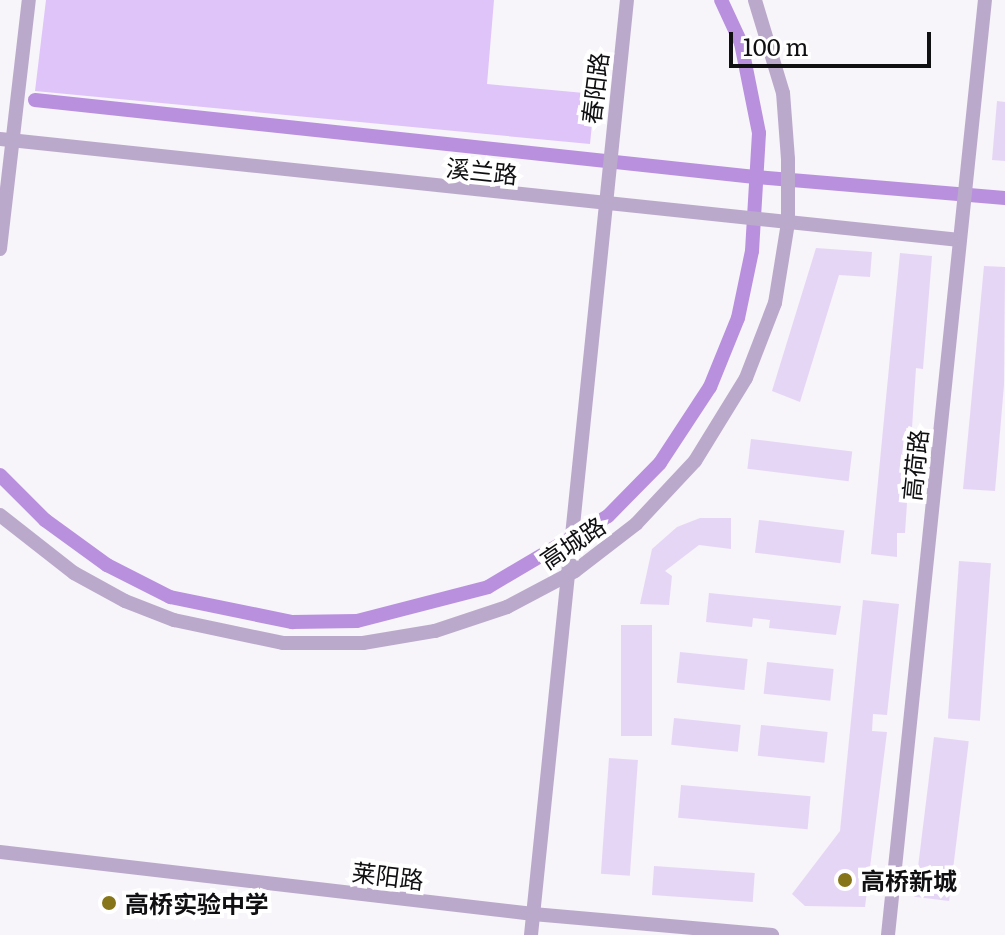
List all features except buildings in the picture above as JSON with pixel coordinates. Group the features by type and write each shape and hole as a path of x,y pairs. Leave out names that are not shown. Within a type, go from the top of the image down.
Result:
{"street":[{"path":"0,249 5,139 29,0"},
{"name":"春阳路","path":"531,935 606,206 611,131 627,0"},
{"name":"高城路","path":"0,515 74,573 125,601 187,624 283,643 363,643 435,631 507,607 569,574 636,524 702,449 746,378 769,318 788,223 788,159 783,93 755,0"},
{"name":"高荷路","path":"888,935 985,0"},
{"name":"溪兰路","path":"5,139 606,206 960,240"},
{"name":"莱阳路","path":"0,852 533,914 772,935"}],"shaded area":[{"path":"46,0 494,0 487,84 595,94 590,144 35,91"}],"waterway":[{"path":"0,475 45,520 107,565 170,597 292,622 357,621 488,587 608,516 660,463 710,387 738,318 752,251 759,133 741,43 721,0"},
{"path":"35,100 755,177 1005,198"}],"place":[{"name":"高桥新城","path":"845,880"},
{"name":"高桥实验中学","path":"109,903"}]}
